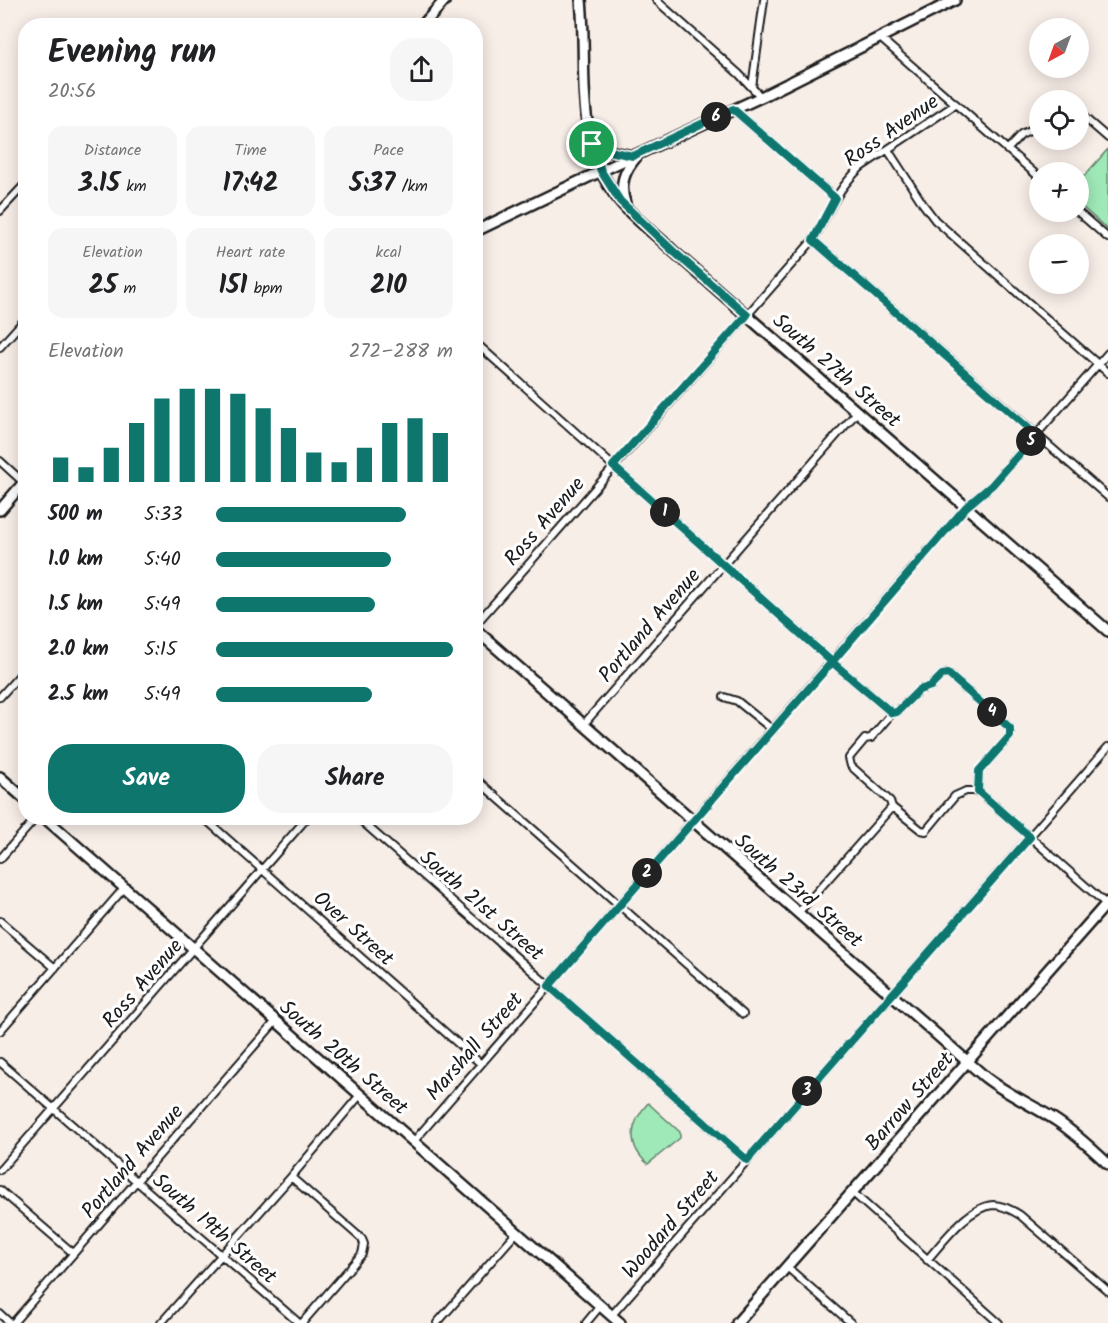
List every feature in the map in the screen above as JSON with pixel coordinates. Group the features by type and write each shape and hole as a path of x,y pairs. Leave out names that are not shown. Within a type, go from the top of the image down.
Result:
{"main road":[{"path":"429,18 444,0"},
{"name":"South 27th Street","path":"580,0 583,22 584,97 589,135 601,171 620,201 673,251 1108,631"},
{"path":"483,228 761,97 952,1"},
{"path":"589,135 609,151 637,154"},
{"path":"627,208 621,191 622,184 637,154"},
{"path":"0,510 18,488"},
{"name":"South 23rd Street","path":"483,636 968,1062 1001,1089 1060,1123 1108,1164"},
{"path":"0,777 18,793"},
{"name":"South 20th Street","path":"53,825 620,1323"},
{"name":"Barrow Street","path":"737,1323 1107,903"}],"street":[{"path":"656,0 761,97"},
{"path":"752,87 764,0"},
{"path":"879,37 1029,169"},
{"name":"Ross Avenue","path":"483,616 813,240 842,186 861,167 956,104"},
{"path":"733,109 835,198"},
{"path":"1089,122 1108,138"},
{"path":"1007,150 1021,135 1029,131"},
{"path":"888,150 935,220 1108,373"},
{"path":"0,211 18,192"},
{"path":"1089,222 1108,238"},
{"path":"813,240 1108,497"},
{"path":"0,347 18,327"},
{"path":"483,349 892,713"},
{"name":"Marshall Street","path":"414,1141 966,507 992,485 1108,353"},
{"name":"Portland Avenue","path":"583,725 858,411"},
{"path":"0,461 18,476"},
{"path":"978,791 979,771 1010,736 1010,728 948,674 942,675 931,686 919,690 897,712 892,713 871,738 865,740 849,758 851,766 890,801 892,807 921,830 926,831 955,796 966,791 978,791 1107,903"},
{"path":"0,697 18,677"},
{"path":"724,697 737,701 773,730"},
{"name":"Woodard Street","path":"612,1315 1108,747"},
{"path":"483,785 743,1014"},
{"path":"798,913 892,807"},
{"path":"0,859 30,825"},
{"name":"Over Street","path":"212,825 481,1064"},
{"name":"Ross Avenue","path":"0,1170 301,825"},
{"name":"South 21st Street","path":"365,825 747,1160"},
{"path":"0,1031 125,887"},
{"path":"0,921 55,968"},
{"name":"Portland Avenue","path":"11,1323 276,1022"},
{"name":"South 19th Street","path":"0,1062 300,1323"},
{"path":"161,1323 291,1177 360,1095"},
{"path":"291,1177 362,1239 364,1244 362,1254 300,1323"},
{"path":"0,1190 73,1253"},
{"path":"852,1192 999,1323"},
{"path":"927,1260 960,1223 976,1210 993,1205 1009,1208 1020,1215 1108,1291"},
{"path":"437,1323 517,1232"},
{"path":"787,1267 851,1323"},
{"path":"586,1323 601,1305"},
{"path":"0,1314 11,1323"}],"green space":[{"path":"1108,149 1108,230 1089,213 1089,171"},
{"path":"648,1103 680,1132 680,1138 648,1164 636,1149 633,1134 637,1118"}],"route":[{"path":"592,144 589,135 609,151 633,156 733,109 835,198 813,240 1036,435 992,485 966,507 832,662 892,713 897,712 919,690 931,686 942,675 948,674 1010,728 1010,736 979,771 978,791 1030,837 747,1160 549,986 832,662 613,466 747,315 673,251 620,201 601,171 592,144"}]}
